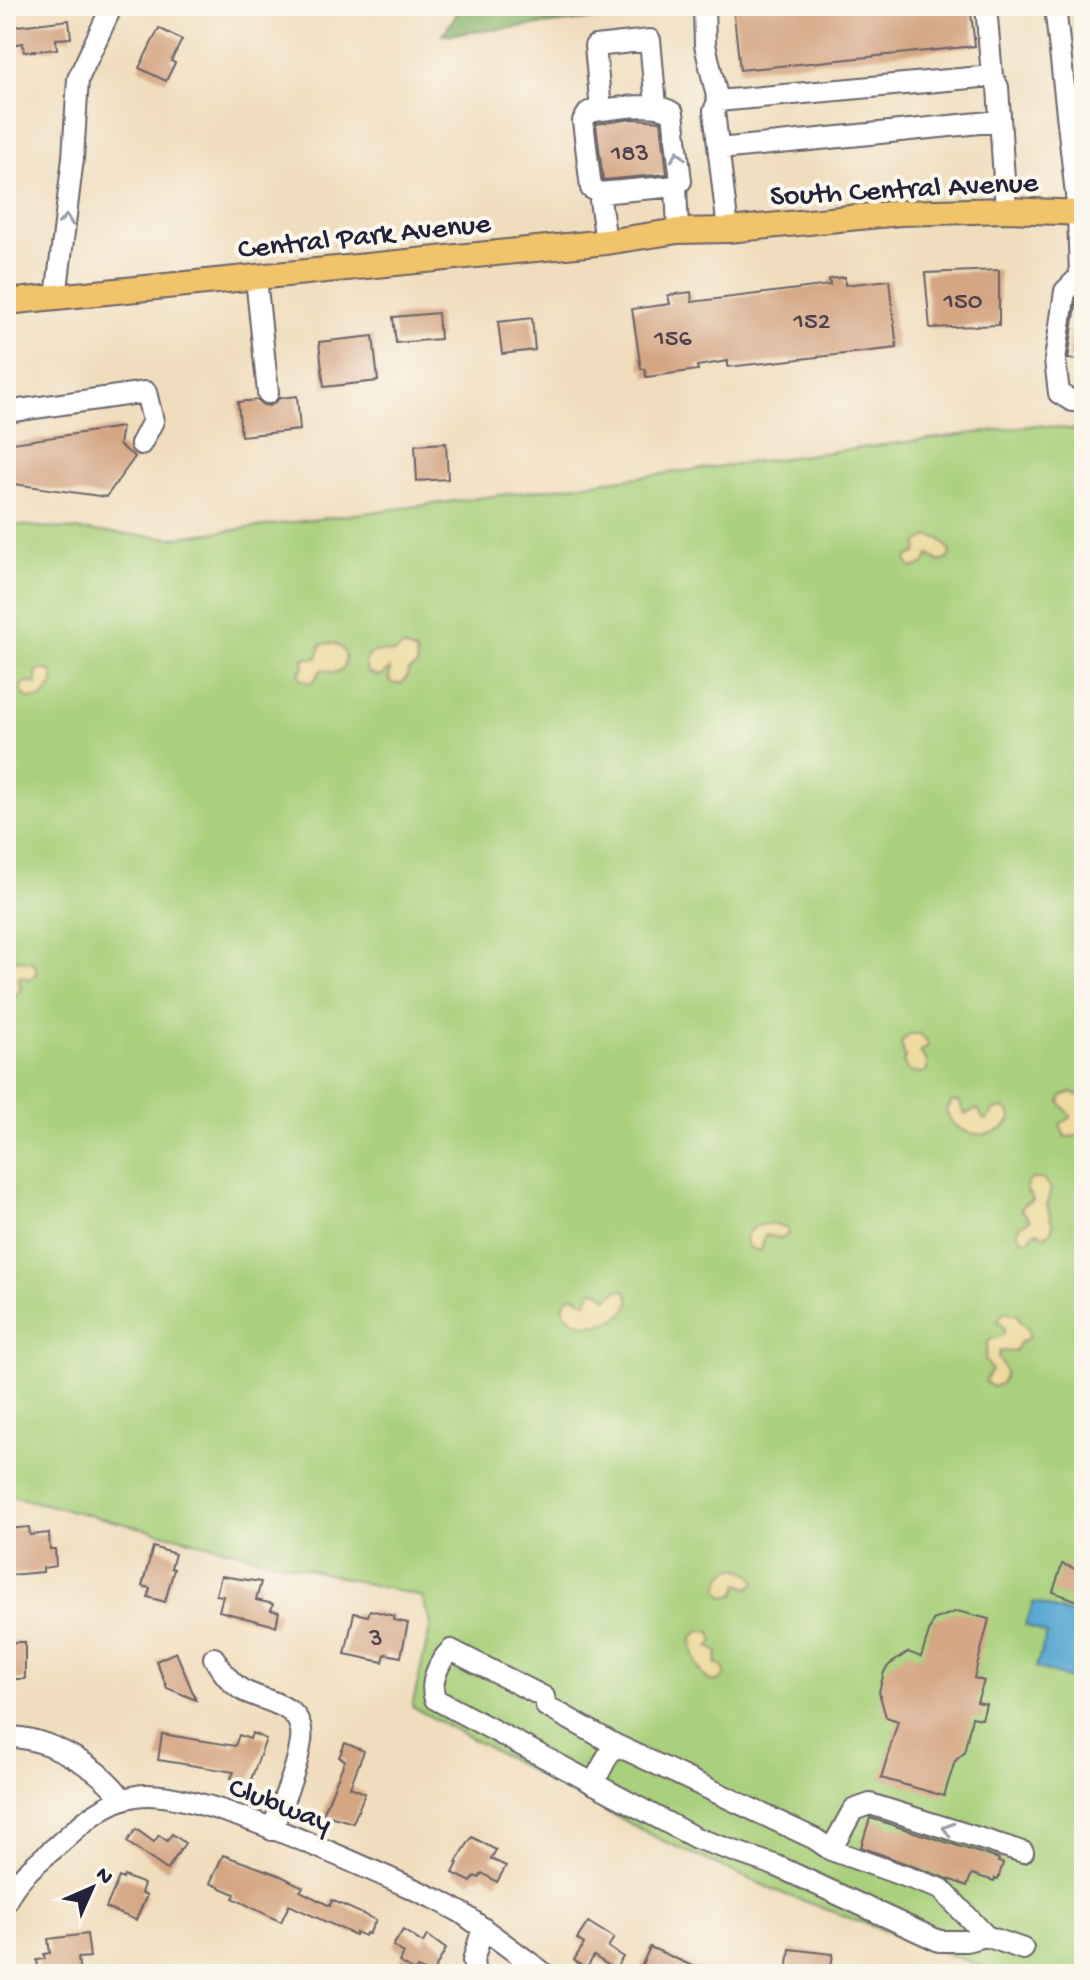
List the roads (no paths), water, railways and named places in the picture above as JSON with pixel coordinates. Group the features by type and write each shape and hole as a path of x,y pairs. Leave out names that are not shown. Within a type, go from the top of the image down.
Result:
{"main road":[{"name":"South Central Avenue","path":"728,230 900,213 1006,210 1081,213"},
{"name":"Central Park Avenue","path":"7,299 256,278 606,242 678,231 728,230"}],"street":[{"path":"56,297 73,158 78,79 112,6"},
{"path":"704,6 705,45 718,101 714,111 728,230"},
{"path":"986,6 992,76 998,87 1006,210"},
{"path":"1055,6 1077,136 1082,276 1065,291 1055,360 1059,393 1072,401 1084,402"},
{"path":"601,110 595,46 650,40 656,106"},
{"path":"718,101 992,76"},
{"path":"656,106 673,113 681,181 676,186 599,193 591,188 583,121 589,112 656,106"},
{"path":"719,149 1000,121"},
{"path":"676,186 678,231"},
{"path":"599,193 606,242"},
{"path":"256,278 268,393"},
{"path":"6,412 146,392 153,421 141,444"},
{"path":"986,1936 966,1941 939,1941 777,1866 696,1838 435,1699 431,1690 442,1658 451,1650 544,1697 546,1706 614,1744 815,1839 831,1850 941,1889 986,1936 1023,1949"},
{"path":"214,1658 226,1676 242,1689 287,1707 301,1729 300,1747 272,1830"},
{"path":"6,1737 29,1740 79,1761 105,1778 122,1799"},
{"path":"593,1784 614,1744"},
{"name":"Clubway","path":"6,1902 30,1869 94,1815 122,1799 148,1794 165,1796 222,1811 272,1830 440,1901 545,1974"},
{"path":"831,1850 853,1810 870,1804 1023,1852"},
{"path":"475,1974 473,1961 483,1928"}],"water":[{"path":"1034,1602 1084,1618 1084,1634 1070,1679 1036,1667 1047,1634 1025,1625"}]}
